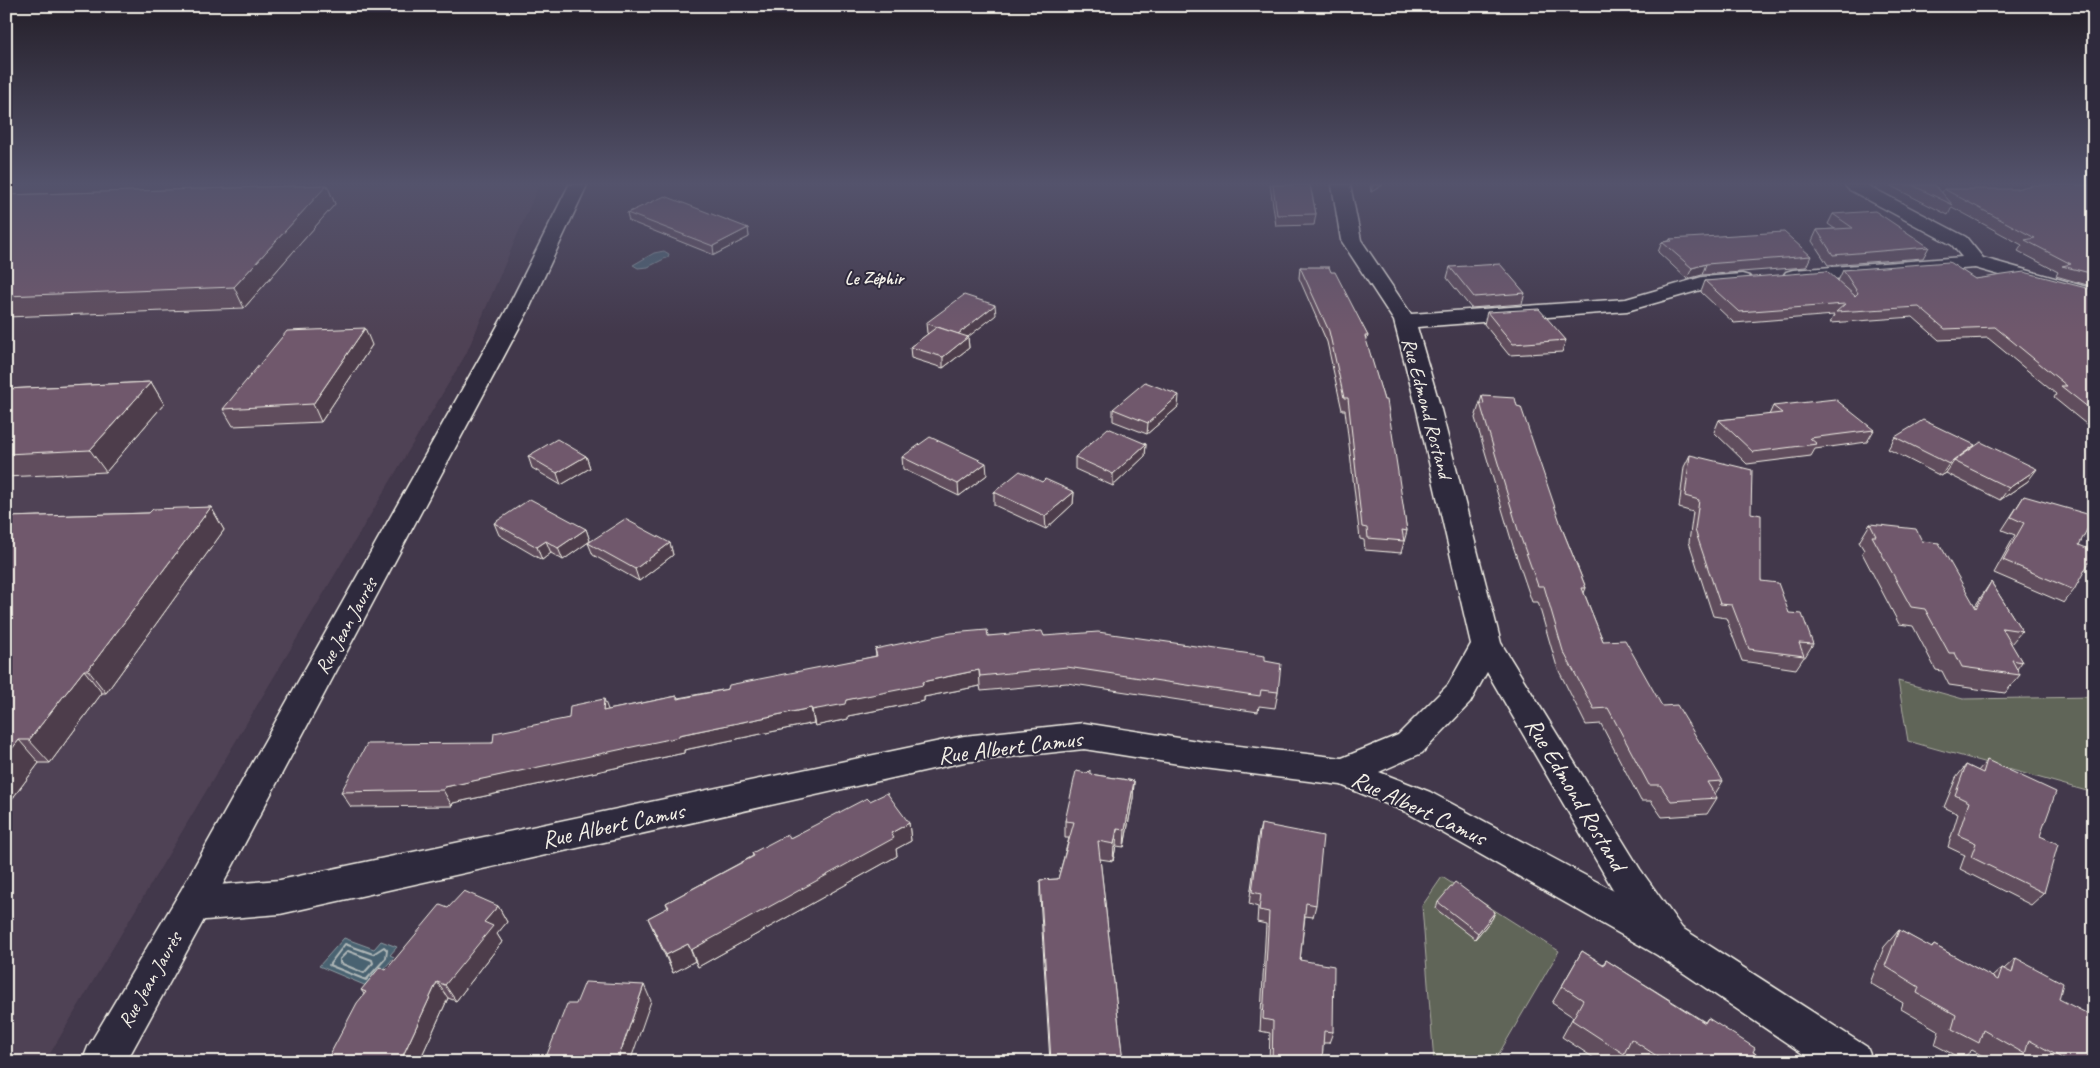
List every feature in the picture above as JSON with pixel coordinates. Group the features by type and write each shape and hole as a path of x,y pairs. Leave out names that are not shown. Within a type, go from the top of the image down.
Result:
{"street":[{"name":"Rue Jean Jaurès","path":"103,1062 193,904 517,311 554,235"},
{"name":"Rue Edmond Rostand","path":"1350,235 1351,240 1404,321 1428,406 1486,644 1628,880 1671,942"},
{"path":"1947,235 1959,241 1976,262"},
{"path":"1404,321 1627,306 1702,283 1976,262 2094,296"},
{"path":"1344,772 1410,744 1459,694 1486,644"},
{"name":"Rue Albert Camus","path":"193,904 280,897 955,751 1084,736 1204,755 1344,772 1418,802 1671,942 1852,1062"}],"shaded area":[{"path":"6,235 517,235 466,354 45,1062 6,1062"}],"green space":[{"path":"1898,681 1963,699 2094,697 2094,793 1908,741"},
{"path":"1442,877 1559,951 1494,1062 1434,1062 1422,906"}],"water":[{"path":"664,251 669,254 668,257 648,267 638,268 633,265 654,253"},
{"path":"344,938 374,949 381,941 397,947 390,955 394,957 369,987 319,966"}],"building":[{"path":"6,235 282,235 234,287 6,296"},
{"path":"684,235 735,235 713,246"},
{"path":"1738,235 1787,235 1811,256 1706,264 1692,268 1662,242 1672,241 1670,239"},
{"path":"1820,235 1911,235 1929,247 1833,255"},
{"path":"2029,235 2094,235 2094,274 2062,266 2071,264 2025,240 2035,238"},
{"path":"1949,262 1975,279 2024,272 2094,290 2094,412 2061,386 2067,386 1995,327 1945,329 1919,307 1836,312 1845,304 1739,312 1705,281 1827,271 1855,296 1858,293 1843,270"},
{"path":"1500,264 1525,293 1474,297 1450,267"},
{"path":"1300,267 1329,267 1331,272 1335,272 1368,336 1365,336 1384,400 1387,400 1407,531 1402,530 1404,541 1368,538 1367,528 1362,527 1348,398 1344,398 1329,331"},
{"path":"964,295 995,305 958,334 926,323"},
{"path":"1539,309 1566,340 1513,344 1487,312"},
{"path":"937,327 968,337 943,357 910,347"},
{"path":"365,328 313,404 223,409 287,331"},
{"path":"151,382 90,450 6,454 6,389"},
{"path":"1145,382 1179,395 1148,423 1113,409"},
{"path":"1482,396 1515,398 1517,406 1521,407 1563,531 1586,588 1582,588 1603,641 1625,640 1662,706 1677,705 1723,781 1707,782 1717,798 1671,801 1660,785 1649,785 1608,708 1594,709 1563,651 1544,586 1538,586 1518,530 1480,403 1484,404"},
{"path":"1835,399 1874,430 1810,438 1817,444 1753,452 1719,420 1782,413 1773,406"},
{"path":"1923,420 1975,445 1949,464 1895,437"},
{"path":"1108,428 1146,444 1113,474 1075,457"},
{"path":"930,437 986,463 958,484 902,457"},
{"path":"557,439 586,456 557,473 528,456"},
{"path":"1981,442 2037,469 2009,488 1954,461"},
{"path":"1690,455 1752,470 1751,513 1761,515 1761,581 1778,583 1789,613 1802,614 1813,644 1799,643 1804,656 1749,649 1732,605 1720,604 1695,530 1699,500 1685,496"},
{"path":"1020,471 1042,482 1045,479 1074,492 1045,516 994,492"},
{"path":"2024,496 2094,516 2079,545 2094,551 2094,553 2074,590 2003,560 2024,523 2011,517"},
{"path":"530,499 586,529 558,548 546,541 537,547 494,523"},
{"path":"211,507 88,670 84,670 29,740 19,740 6,756 6,517 149,513 153,509"},
{"path":"625,519 670,543 635,569 588,543"},
{"path":"1870,524 1916,529 1922,541 1939,543 1976,608 1991,582 2022,631 2002,628 2022,662 2012,660 2020,675 1962,667 1955,653 1949,653 1925,609 1911,607 1872,536 1876,536"},
{"path":"987,630 988,636 1042,631 1044,636 1098,632 1265,656 1265,661 1281,664 1278,692 1261,690 1260,696 1067,667 980,676 979,670 922,682 923,685 846,700 845,704 812,710 811,708 679,735 679,737 445,787 443,790 341,792 367,744 493,743 494,733 569,718 570,706 604,699 603,711 677,696 677,699 728,689 729,685 877,656 875,649 951,633"},
{"path":"1987,760 2056,792 2040,836 2058,844 2044,893 1971,857 1976,843 1958,835 1969,802 1955,795 1966,765 1983,773"},
{"path":"1090,770 1090,774 1134,781 1125,830 1117,829 1114,844 1098,841 1123,1062 1051,1062 1040,880 1058,879 1074,822 1065,821 1076,771 1087,773"},
{"path":"887,793 909,823 891,833 894,838 691,950 688,944 666,955 648,918 669,907 666,903 754,856 752,853 788,834 790,838 867,798 870,801"},
{"path":"1261,824 1323,836 1316,905 1306,903 1300,960 1334,966 1333,1032 1324,1031 1322,1062 1272,1062 1273,1021 1263,1019 1269,912 1259,910 1261,894 1252,892"},
{"path":"1455,882 1495,912 1478,933 1438,902"},
{"path":"464,891 498,906 484,922 493,926 445,985 437,982 400,1062 326,1062 357,1003 366,992 361,990 380,967 386,970 440,905 448,908"},
{"path":"1899,930 1932,948 1934,945 1998,980 2002,968 2012,973 2016,958 2063,983 2059,999 2094,1017 2094,1062 2069,1062 2029,1040 2025,1054 1983,1030 1979,1043 1952,1029 1956,1015 1917,993 1919,987 1885,966"},
{"path":"1582,951 1604,965 1606,960 1705,1023 1708,1018 1755,1048 1753,1052 1769,1062 1666,1062 1631,1039 1624,1054 1572,1020 1583,1000 1562,986"},
{"path":"585,982 644,985 617,1062 544,1062 567,1004 576,1004"}],"district":[{"name":"Le Zéphir","path":"874,278"}]}
